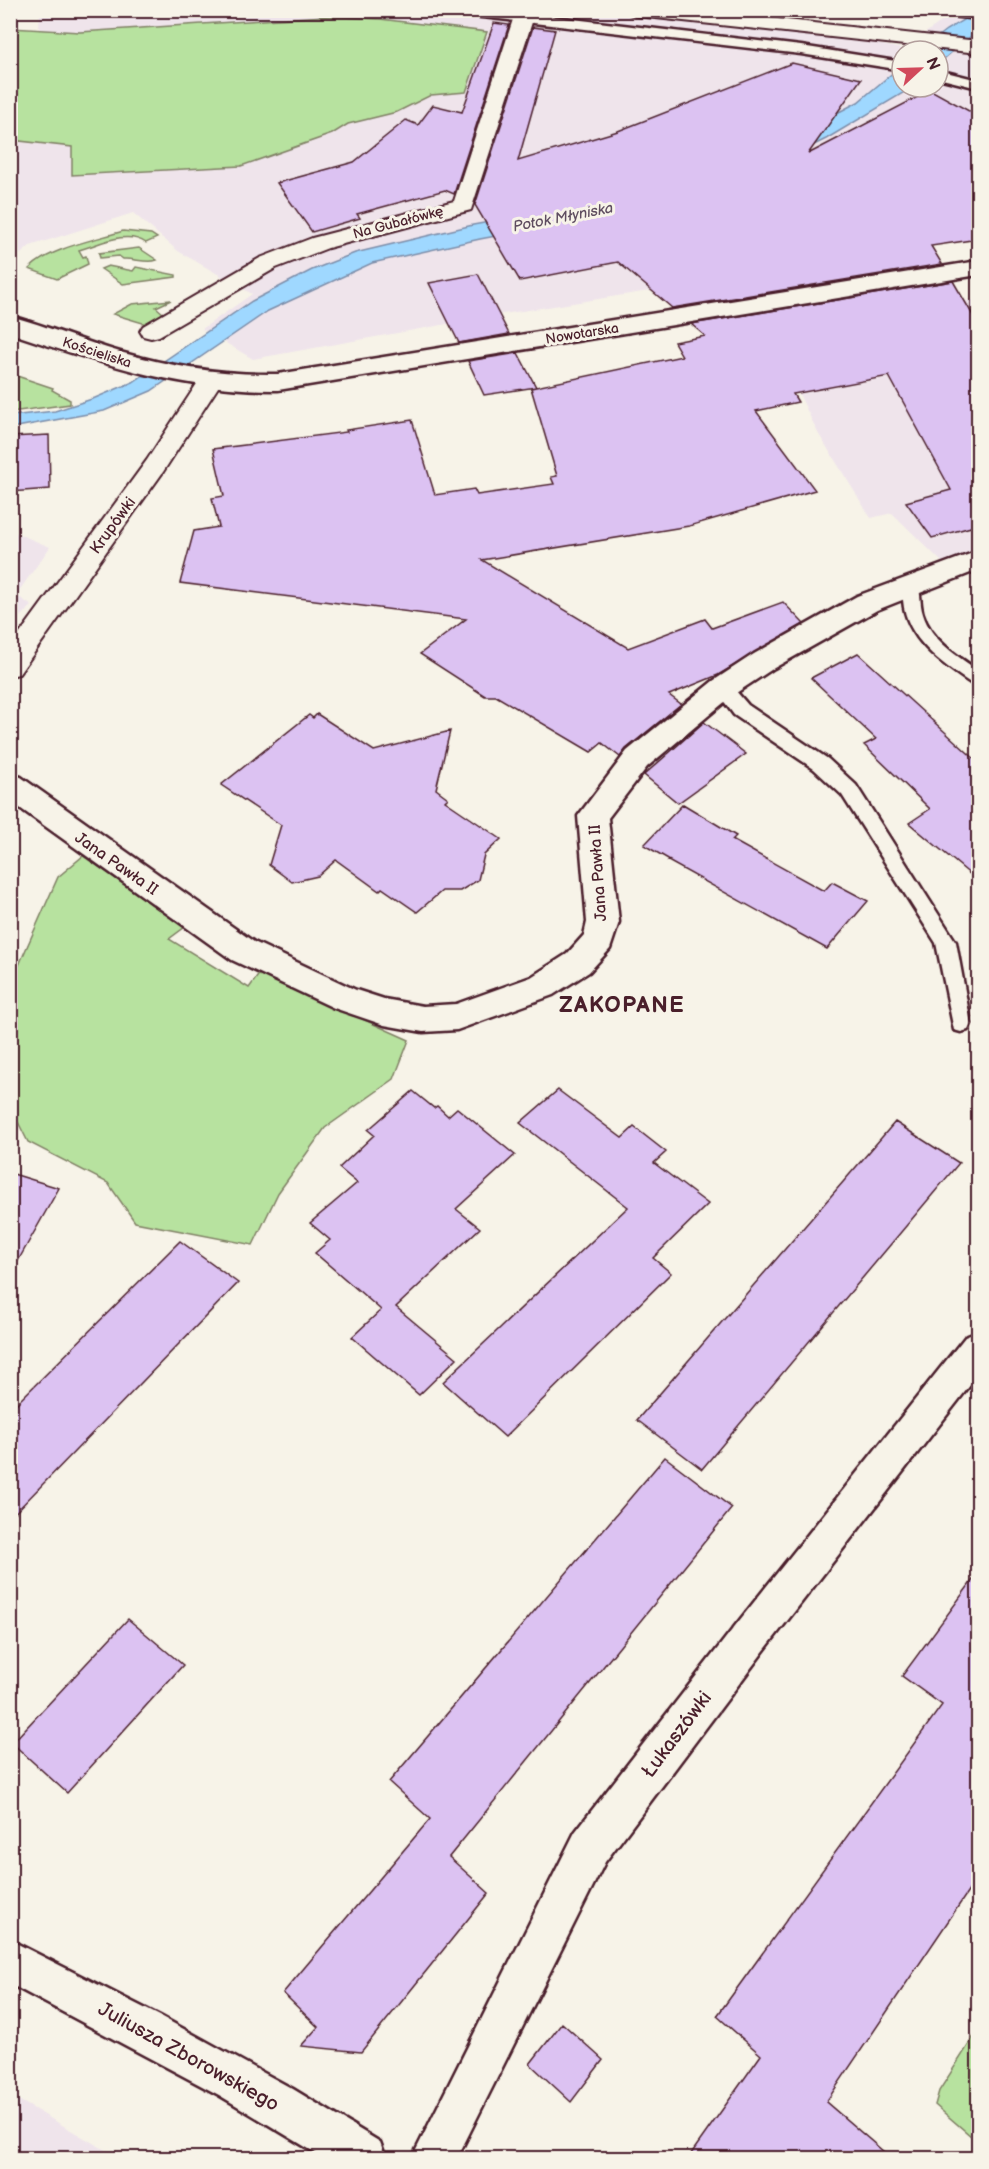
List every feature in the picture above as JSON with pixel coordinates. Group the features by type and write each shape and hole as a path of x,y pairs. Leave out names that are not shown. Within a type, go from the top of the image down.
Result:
{"street":[{"path":"637,10 978,47"},
{"path":"951,10 978,14"},
{"name":"Na Gubałówkę","path":"151,331 268,263 320,243 463,205 525,15"},
{"name":"Nowotarska","path":"185,377 210,381 257,383 308,379 978,268"},
{"name":"Kościeliska","path":"10,324 134,365 185,377"},
{"name":"Krupówki","path":"10,667 154,466 210,381"},
{"name":"Jana Pawła II","path":"10,785 243,951 345,999 384,1012 423,1019 457,1017 542,986 578,963 599,940 603,922 593,816 638,759 723,688 764,661 867,603 978,560"},
{"name":"Łukaszówki","path":"434,2158 590,1847 749,1639 978,1348"},
{"name":"Juliusza Zborowskiego","path":"10,1961 187,2053 308,2121 364,2158"}],"lane":[{"path":"456,10 525,15 890,63"},
{"path":"950,77 978,84"},
{"path":"910,586 914,617 929,640 954,663 978,679"},
{"path":"723,688 741,710 821,764 849,790 946,942 961,1024"}],"shaded area":[{"path":"756,10 758,19 890,46 890,99 950,99 950,39 916,39 957,11 978,11 978,236 965,241 840,141 827,263 503,314 253,359 202,329 252,294 178,251 133,213 30,246 11,262 11,140 72,147 73,175 241,166 332,134 348,124 397,112 431,95 466,92 487,33 380,19 325,16 80,32 39,30 40,11"},
{"path":"978,299 978,552 943,563 892,513 871,518 818,433 770,334"},
{"path":"11,531 50,547 16,595 32,606 11,624"},
{"path":"10,2095 100,2147 120,2158 11,2158"}],"green space":[{"path":"325,16 380,19 487,32 466,92 431,95 397,112 348,124 332,134 241,166 72,175 72,147 11,140 11,28 80,32"},
{"path":"123,231 151,234 157,238 146,243 130,237 121,238 79,250 83,257 86,256 88,264 57,279 29,269 48,255 60,250"},
{"path":"139,248 157,260 123,259 119,256 100,258 99,253"},
{"path":"108,266 133,271 136,267 176,275 176,277 123,284 101,269"},
{"path":"171,300 156,307 164,314 146,324 113,314 132,304"},
{"path":"11,374 53,388 52,390 70,400 70,404 11,412"},
{"path":"83,856 185,927 169,939 249,988 260,973 409,1040 394,1079 325,1128 278,1193 253,1245 135,1222 108,1183 28,1142 11,1108 11,983 58,877"},
{"path":"978,2030 978,2142 935,2105 939,2091"}],"water":[{"path":"978,11 978,30 950,54 950,39 934,39"},
{"name":"Potok Młyniska","path":"890,75 890,99 893,99 826,139 776,164 603,216 480,239 372,263 268,311 151,391 104,411 11,428 11,416 55,411 133,382 252,301 312,270 355,253 473,225 593,203 759,154 858,102"}],"building":[{"path":"494,23 509,25 454,194 445,190 357,214 360,218 312,232 277,183 354,162 406,120 418,125 433,105 462,112"},
{"path":"533,27 555,30 518,161 618,131 792,63 861,79 808,154 914,99 947,99 978,116 978,239 931,246 942,264 672,308 618,262 520,281 475,205"},
{"path":"478,274 509,334 459,343 429,283"},
{"path":"953,281 978,324 978,542 971,527 932,538 906,502 951,490 889,376 793,394 798,402 756,411 815,490 689,526 482,560 628,648 705,619 712,628 783,602 804,624 718,675 669,695 681,704 626,749 620,757 602,743 591,752 496,696 485,696 420,654 466,619 180,583 194,531 219,527 212,498 224,496 213,449 347,432 346,430 412,420 435,495 474,489 477,495 554,484 551,477 557,476 531,388 682,356 674,342 705,336 691,324"},
{"path":"518,353 536,387 484,395 468,361"},
{"path":"49,435 50,489 10,492 10,437"},
{"path":"858,653 978,762 978,881 909,823 930,809 864,745 876,739 811,678"},
{"path":"317,714 374,751 450,731 436,789 448,798 445,801 501,839 484,855 478,880 460,891 442,891 417,912 382,888 379,891 336,860 318,876 292,882 269,865 281,825 221,785 309,715 313,718"},
{"path":"704,722 746,754 678,803 644,775"},
{"path":"683,804 736,836 732,840 824,891 832,882 868,901 827,949 668,861 670,860 644,845"},
{"path":"558,1090 622,1138 634,1127 666,1152 654,1163 708,1204 653,1258 671,1273 505,1437 443,1382 628,1207 520,1123"},
{"path":"413,1091 448,1116 457,1108 515,1155 456,1209 480,1228 396,1307 457,1358 419,1395 352,1337 381,1310 315,1253 330,1240 310,1223 357,1183 339,1168 374,1135 368,1130"},
{"path":"895,1122 959,1163 702,1469 637,1420"},
{"path":"10,1173 59,1188 10,1275"},
{"path":"180,1241 238,1283 10,1518 10,1410"},
{"path":"665,1457 732,1508 449,1857 489,1893 361,2052 301,2046 318,2027 283,1993 430,1819 389,1782"},
{"path":"978,1573 978,1877 826,2102 891,2158 688,2158 761,2055 717,2016 942,1705 902,1676"},
{"path":"128,1619 183,1665 67,1793 12,1743"},
{"path":"562,2023 603,2060 571,2102 530,2064"}],"district":[{"name":"ZAKOPANE","path":"622,1004"}]}
